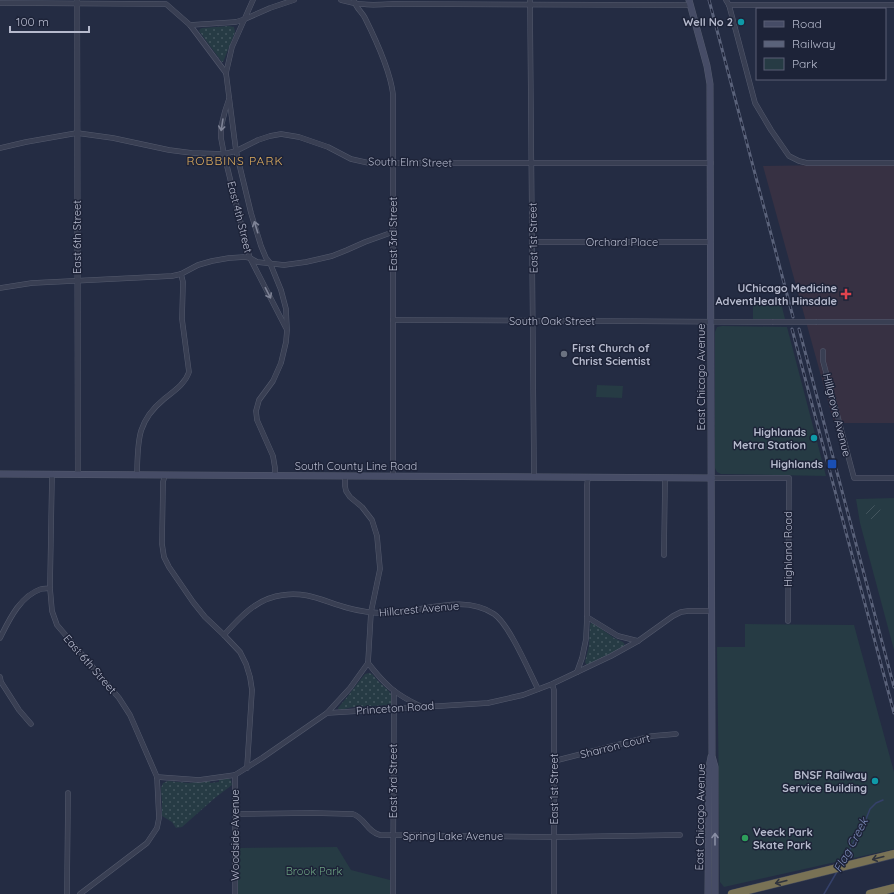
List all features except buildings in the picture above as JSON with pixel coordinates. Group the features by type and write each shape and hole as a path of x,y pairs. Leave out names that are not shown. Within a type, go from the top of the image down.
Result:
{"highway":[{"path":"732,894 894,854"},
{"path":"870,894 894,888"}],"main road":[{"name":"East Chicago Avenue","path":"689,3 710,84 712,756 715,767 715,894"},
{"name":"South County Line Road","path":"0,474 712,478"},
{"name":"East Chicago Avenue","path":"708,894 708,768 712,756"}],"street":[{"name":"East 4th Street","path":"253,0 232,47 226,73 236,151 251,213 261,246 279,285 286,310 287,330 281,363 273,381 259,400 256,411 258,423 273,456 275,476"},
{"path":"190,25 236,22 294,0"},
{"path":"341,0 373,5 530,2 689,3"},
{"name":"East 6th Street","path":"77,2 78,474"},
{"name":"East 4th Street","path":"165,2 190,25 226,73"},
{"path":"0,3 165,2"},
{"name":"East 3rd Street","path":"354,2 370,28 382,56 393,89 393,476"},
{"name":"East 1st Street","path":"530,2 534,320 534,477"},
{"path":"894,5 806,2 727,2 755,103 767,124 789,156 799,162 894,163"},
{"name":"East 4th Street","path":"229,97 221,127 221,138 247,248 250,258 287,330"},
{"name":"South Elm Street","path":"0,148 77,133 113,138 169,150 198,154 224,154 236,151 270,136 287,135 299,137 316,143 351,159 362,162 376,163 711,163"},
{"path":"0,288 32,283 172,276 181,274 198,265 212,261 240,257 250,258 256,262 284,265 298,264 319,260 393,232"},
{"name":"Orchard Place","path":"533,242 711,242"},
{"path":"137,475 138,439 146,418 149,413 184,382 189,372 182,319 183,282 181,274"},
{"name":"South Oak Street","path":"392,320 894,322"},
{"name":"Hillgrove Avenue","path":"823,351 824,362 854,478 894,478"},
{"name":"East 6th Street","path":"52,474 50,588 52,612 57,625 119,698 130,715 157,778 159,818 157,828 147,844 80,894"},
{"path":"165,475 162,482 162,544 164,557 169,567 205,618 240,652 250,677 252,690 247,768"},
{"path":"157,778 198,780 235,775 327,713 350,688 368,664 371,612 380,569 377,536 372,520 362,507 350,497 346,491 345,476"},
{"path":"577,672 585,646 587,617 588,477"},
{"path":"664,555 665,478"},
{"name":"Highland Road","path":"712,478 789,478 788,621"},
{"path":"0,638 13,613 19,605 41,589 50,588"},
{"name":"Hillcrest Avenue","path":"224,635 241,616 250,609 272,597 283,595 306,595 348,608 371,612 396,613 453,604 480,607 494,613 501,620 514,640 538,689"},
{"name":"Princeton Road","path":"327,713 488,703 523,695 552,684 638,642 673,616 681,612 712,611"},
{"path":"587,617 618,636 638,642"},
{"path":"368,664 394,691 405,699 421,706"},
{"path":"0,680 19,710 31,724"},
{"name":"East 1st Street","path":"552,684 554,690 554,894"},
{"name":"East 3rd Street","path":"393,894 394,691"},
{"name":"Sharron Court","path":"554,760 652,736 676,734"},
{"name":"Woodside Avenue","path":"235,775 235,894"},
{"path":"67,894 68,793"},
{"name":"Spring Lake Avenue","path":"235,814 353,814 357,815 375,834 393,836 554,837 680,835"}],"shaded area":[{"name":"UChicago Medicine AdventHealth Hinsdale","path":"894,164 894,423 834,423 763,166"}],"green space":[{"path":"234,27 235,32 222,62 199,31 202,28"},
{"path":"780,299 785,319 753,319 753,300"},
{"path":"717,327 787,327 826,476 721,474 717,472 715,468 715,332"},
{"path":"597,385 623,386 622,398 596,397"},
{"path":"894,498 894,650 860,523 856,499"},
{"path":"880,505 881,519 867,519 865,506"},
{"path":"591,623 623,642 625,645 613,653 588,665 585,662 589,646"},
{"path":"745,624 854,625 894,772 894,849 724,887 720,882 717,647 745,647"},
{"path":"365,674 372,674 389,691 391,694 391,704 338,709 338,708"},
{"path":"227,778 231,780 232,785 182,827 176,828 172,822 162,816 161,788 163,783 168,781 189,783 210,780 210,783 219,782 219,779"},
{"name":"Brook Park","path":"337,847 351,870 390,880 390,894 238,894 238,848"}],"waterway":[{"name":"Flag Creek","path":"842,864 870,809 876,803 883,800"},
{"name":"Flag Creek","path":"824,894 838,870"}],"railway":[{"path":"709,0 793,317"},
{"path":"792,329 894,713"},
{"path":"799,329 894,687"}],"place":[{"name":"Well No 2","path":"741,22"},
{"name":"UChicago Medicine AdventHealth Hinsdale","path":"846,294"},
{"name":"First Church of Christ Scientist","path":"564,354"},
{"name":"Highlands Metra Station","path":"814,438"},
{"name":"Highlands","path":"832,464"},
{"name":"BNSF Railway Service Building","path":"875,781"},
{"name":"Veeck Park Skate Park","path":"745,838"}],"district":[{"name":"ROBBINS PARK","path":"235,161"}]}
